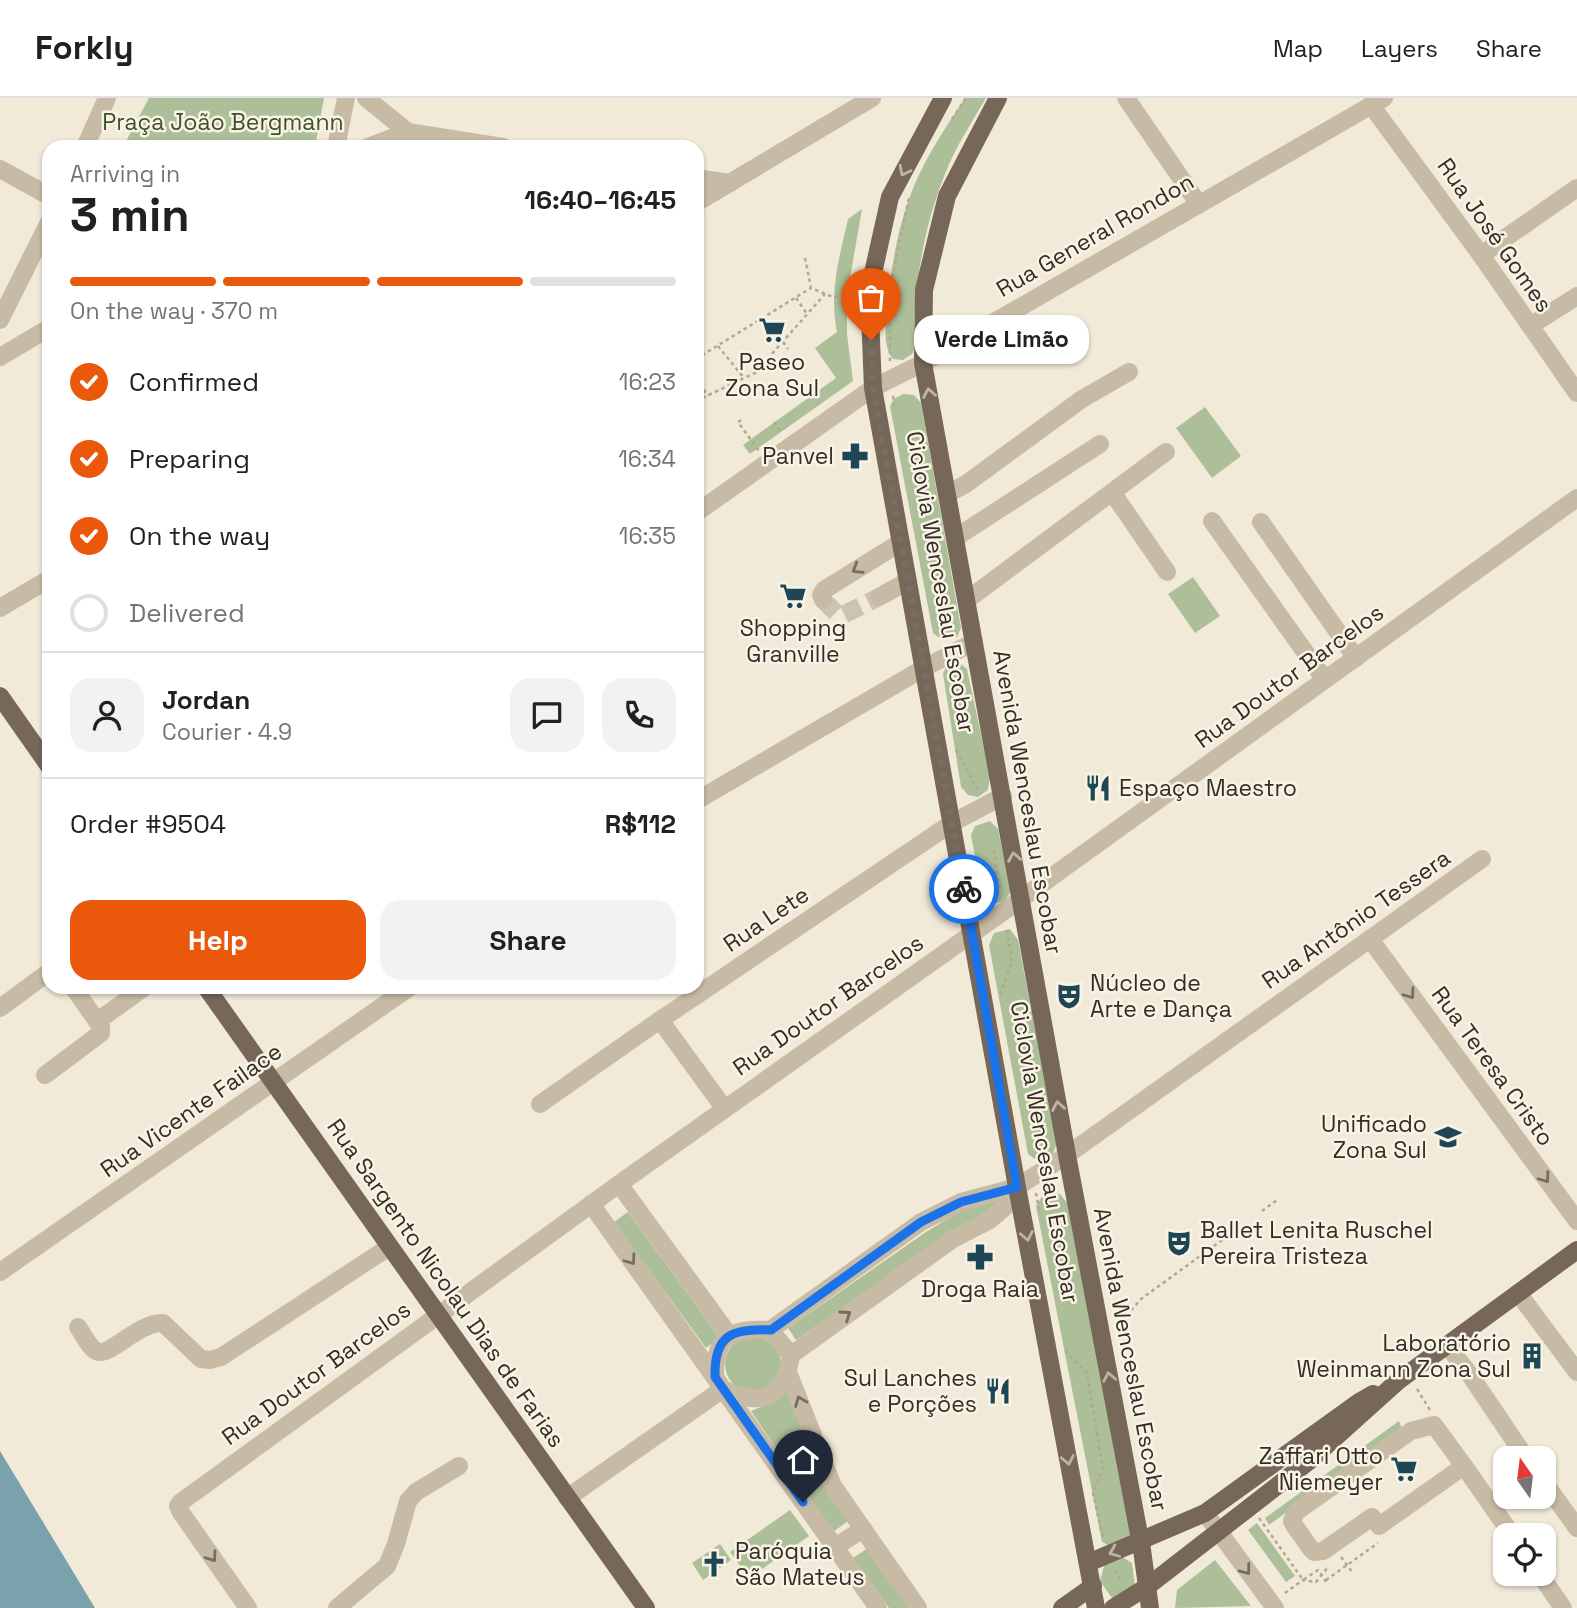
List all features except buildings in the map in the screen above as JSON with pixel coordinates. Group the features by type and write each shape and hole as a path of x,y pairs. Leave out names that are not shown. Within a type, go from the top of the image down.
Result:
{"main road":[{"name":"Avenida Wenceslau Escobar","path":"998,98 947,196 924,290 923,363 1140,1541 1150,1608"},
{"path":"935,102 890,197 869,291 873,388 1096,1608"},
{"path":"0,696 42,756"},
{"name":"Rua Sargento Nicolau Dias de Farias","path":"211,994 646,1608"},
{"path":"1113,1608 1148,1586 1308,1462 1398,1381 1577,1250"},
{"path":"1088,1563 1205,1513 1359,1402 1398,1381"},
{"path":"1062,1608 1093,1586"}],"street":[{"path":"88,140 107,98"},
{"path":"337,140 346,98"},
{"path":"366,98 408,132"},
{"path":"704,198 872,98"},
{"path":"1126,98 1198,203"},
{"name":"Rua General Rondon","path":"704,507 873,388 923,363 1377,102"},
{"name":"Rua José Gomes","path":"1377,102 1577,393"},
{"path":"387,140 408,132 459,140"},
{"path":"0,169 42,192"},
{"path":"704,179 730,183"},
{"path":"1481,255 1577,188"},
{"path":"0,320 42,236"},
{"path":"1530,327 1577,296"},
{"path":"0,357 42,332"},
{"path":"947,494 966,484 1082,399 1129,372"},
{"path":"955,538 1100,444"},
{"path":"967,600 1166,452"},
{"path":"1112,492 1167,572"},
{"name":"Rua Doutor Barcelos","path":"248,1608 180,1511 178,1506 192,1493 724,1108 1003,912 1577,498"},
{"path":"1212,521 1325,680"},
{"path":"1261,522 1356,658"},
{"path":"823,600 821,595 824,590 901,542"},
{"path":"879,597 908,581"},
{"path":"0,608 42,583"},
{"path":"704,796 924,668 974,642"},
{"name":"Rua Lete","path":"704,990 952,823 1003,796"},
{"name":"Rua Antônio Tessera","path":"1017,1187 1067,1155 1482,859"},
{"name":"Rua Teresa Cristo","path":"1370,939 1577,1221"},
{"path":"0,1008 42,977"},
{"path":"45,1075 101,1033 101,1027 78,994"},
{"path":"103,1017 135,994"},
{"name":"Rua Vicente Failace","path":"0,1272 400,994"},
{"name":"Rua Lete","path":"540,1104 699,994"},
{"path":"660,1020 724,1108"},
{"path":"619,1184 729,1335"},
{"path":"1017,1187 1004,1208 990,1220 953,1239 789,1363 779,1390 760,1399 740,1398 719,1383 715,1355 729,1335 748,1329 771,1330 921,1222 961,1202 1017,1187"},
{"path":"592,1204 878,1608"},
{"path":"78,1327 99,1352 106,1351 154,1322 163,1323 201,1359 210,1360 221,1357 389,1247"},
{"path":"1518,1293 1577,1372"},
{"path":"771,1330 789,1363 833,1486 918,1608"},
{"path":"1447,1345 1518,1446"},
{"path":"567,1498 719,1383"},
{"path":"1464,1466 1379,1526 1372,1517 1319,1553 1311,1549 1292,1521 1296,1513 1411,1431 1434,1425 1464,1466 1504,1523"},
{"path":"337,1608 387,1566 408,1501 459,1466"},
{"path":"1556,1499 1577,1528"},
{"path":"1205,1513 1274,1603"},
{"path":"835,1548 863,1529"},
{"path":"1548,1586 1563,1608"}],"path":[{"path":"947,125 966,98"},
{"name":"Ciclovia Wenceslau Escobar","path":"897,421 891,380 890,288 909,199 914,188"},
{"path":"805,258 811,288"},
{"path":"811,288 833,297 869,291"},
{"path":"704,354 797,300 811,288"},
{"path":"704,399 755,373 805,312 825,294"},
{"path":"797,300 805,312"},
{"path":"783,342 788,349"},
{"path":"718,346 744,378"},
{"path":"704,389 709,397"},
{"path":"741,420 738,422 750,439"},
{"name":"Ciclovia Wenceslau Escobar","path":"954,748 986,805"},
{"name":"Ciclovia Wenceslau Escobar","path":"993,845 1012,961 999,997"},
{"name":"Ciclovia Wenceslau Escobar","path":"1034,1177 1040,1215"},
{"path":"1262,1211 1277,1200"},
{"path":"1122,1321 1141,1299 1236,1230"},
{"path":"1065,1351 1087,1373 1103,1469 1093,1493 1107,1555 1130,1597"},
{"path":"1259,1517 1303,1580 1315,1582 1331,1564"},
{"path":"1274,1603 1318,1570 1327,1582 1369,1550"},
{"path":"1339,1554 1353,1573"}],"green space":[{"name":"Praça João Bergmann","path":"149,98 324,98 316,140 127,140"},
{"path":"965,98 986,98 949,164 937,195 921,260 915,304 914,349 912,354 903,360 893,359 886,341 887,307 900,228 919,175"},
{"path":"862,209 847,295 847,334 853,381 750,454 743,445 836,378 815,348 837,332 834,303 838,262 848,219"},
{"path":"903,394 914,395 921,403 961,628 957,637 950,639 933,633 890,406 894,399"},
{"path":"1205,407 1241,456 1212,478 1176,428"},
{"path":"1193,577 1220,616 1195,633 1168,594"},
{"path":"960,663 967,669 990,777 988,790 978,797 968,795 961,787 943,674 946,666"},
{"path":"990,821 998,829 1011,891 1005,901 992,904 983,898 971,835 975,826"},
{"path":"1010,929 1018,940 1057,1143 1052,1156 1039,1162 1028,1154 989,945 994,933"},
{"path":"1050,1190 1061,1195 1067,1203 1132,1535 1112,1547 1102,1542 1036,1206"},
{"path":"996,1199 1001,1201 999,1209 935,1244 796,1340 788,1328 926,1232 962,1210"},
{"path":"628,1212 720,1338 706,1348 614,1222"},
{"path":"753,1336 764,1338 773,1344 779,1353 779,1375 773,1384 764,1390 753,1392 742,1390 733,1384 727,1375 725,1364 727,1353 733,1344 742,1338"},
{"path":"788,1389 848,1521 833,1532 751,1411 770,1403"},
{"path":"1399,1421 1402,1429 1269,1525 1265,1518"},
{"path":"790,1510 809,1536 749,1578 730,1552"},
{"path":"1257,1523 1295,1576 1286,1582 1248,1530"},
{"path":"720,1544 731,1560 703,1580 692,1563"},
{"path":"868,1548 911,1608 889,1608 853,1558"},
{"path":"1119,1555 1132,1563 1135,1586 1114,1601 1100,1581 1105,1562"},
{"path":"1215,1560 1251,1606 1175,1608 1177,1590"}],"water":[{"path":"0,1451 95,1608 0,1608"}],"tunnel":[{"path":"823,600 836,613 843,615 879,597"}],"way so far":[{"path":"871,340 873,388 964,889"}],"place":[{"name":"Paseo Zona Sul","path":"772,330"},
{"name":"Verde Limão","path":"871,340"},
{"name":"Panvel","path":"855,456"},
{"name":"Shopping Granville","path":"793,596"},
{"name":"Espaço Maestro","path":"1098,788"},
{"name":"Núcleo de Arte e Dança","path":"1069,996"},
{"name":"Unificado Zona Sul","path":"1448,1137"},
{"name":"Ballet Lenita Ruschel Pereira Tristeza","path":"1179,1243"},
{"name":"Droga Raia","path":"980,1257"},
{"name":"Laboratório Weinmann Zona Sul","path":"1532,1356"},
{"name":"Sul Lanches e Porções","path":"998,1391"},
{"name":"Zaffari Otto Niemeyer","path":"1404,1469"},
{"name":"Paróquia São Mateus","path":"714,1564"}],"route":[{"path":"803,1502 715,1377 715,1355 729,1335 748,1329 771,1330 921,1222 961,1202 1017,1187 964,889"}]}
